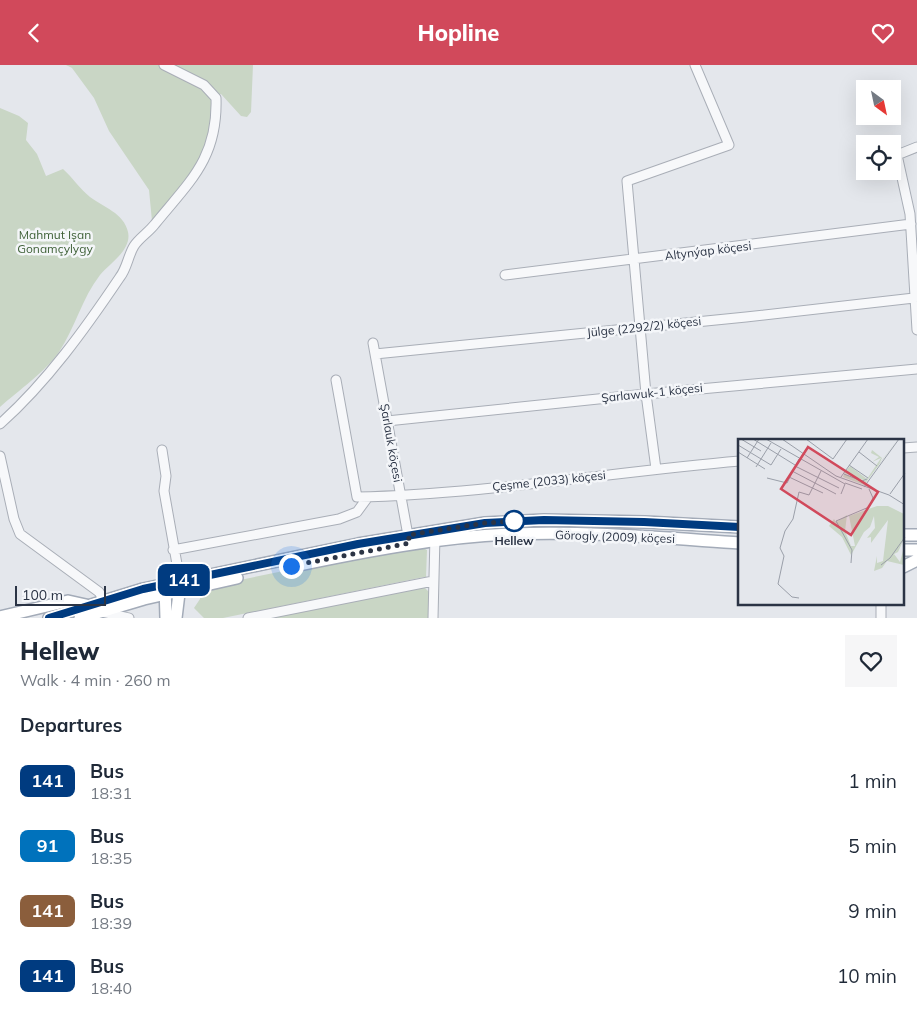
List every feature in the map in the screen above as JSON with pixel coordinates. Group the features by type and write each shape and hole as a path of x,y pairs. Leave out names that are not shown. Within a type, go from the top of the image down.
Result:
{"main road":[{"name":"Görogly (2009) köçesi","path":"49,618 104,600 435,535 485,523 544,520 644,522 738,527"},
{"name":"Görogly (2009) köçesi","path":"435,535 513,534 640,537 738,543"},
{"path":"904,535 917,535"},
{"path":"904,549 917,550"},
{"path":"904,566 917,560"},
{"path":"176,618 180,586"},
{"name":"Görogly (2009) köçesi","path":"80,618 166,589"},
{"path":"166,589 166,618"},
{"path":"0,617 68,601 88,605"}],"street":[{"path":"0,424 28,399 64,355 121,276 134,245 187,185 209,152 214,131 216,99 204,85 164,65"},
{"path":"656,469 639,326 627,181 729,145 694,65"},
{"path":"917,147 897,155 908,199 911,224 917,330"},
{"name":"Altynýap köçesi","path":"506,275 911,224"},
{"name":"Jülge (2292/2) köçesi","path":"375,354 512,341 639,326 746,317 914,298"},
{"name":"Şarlauk köçesi","path":"373,343 409,539"},
{"name":"Şarlawuk-1 köçesi","path":"387,421 646,393 917,369"},
{"name":"Çeşme (2033) köçesi","path":"336,381 357,497 400,496 738,461"},
{"path":"904,448 917,447"},
{"path":"162,450 166,476 164,491 180,586"},
{"path":"0,456 14,519 20,533 99,592 104,600"},
{"path":"173,550 339,519 357,512 368,497"},
{"path":"432,618 435,535"},
{"path":"248,618 433,581"},
{"path":"881,605 881,618"},
{"path":"99,612 122,615 129,618"}],"green space":[{"path":"66,65 253,65 251,112 247,117 241,116 221,94 212,97 209,137 202,159 182,187 152,221 149,190 109,131 94,98 72,68"},
{"name":"Mahmut Işan Gonamçylygy","path":"0,108 19,116 28,123 26,140 37,154 46,176 63,169 90,197 118,215 126,225 128,239 124,250 94,284 59,352 39,374 0,407"},
{"path":"423,548 427,550 426,577 223,618 204,618 194,608 200,599 201,588 342,559 370,558 393,551"},
{"path":"425,588 429,592 428,618 273,618"}],"bus line":[{"name":"141","path":"49,618 143,589 358,544 485,523 544,520 644,522 738,527"}],"place":[{"name":"Hellew","path":"514,521"}],"route":[{"path":"291,566 410,543 408,535 485,523 514,521"}]}
